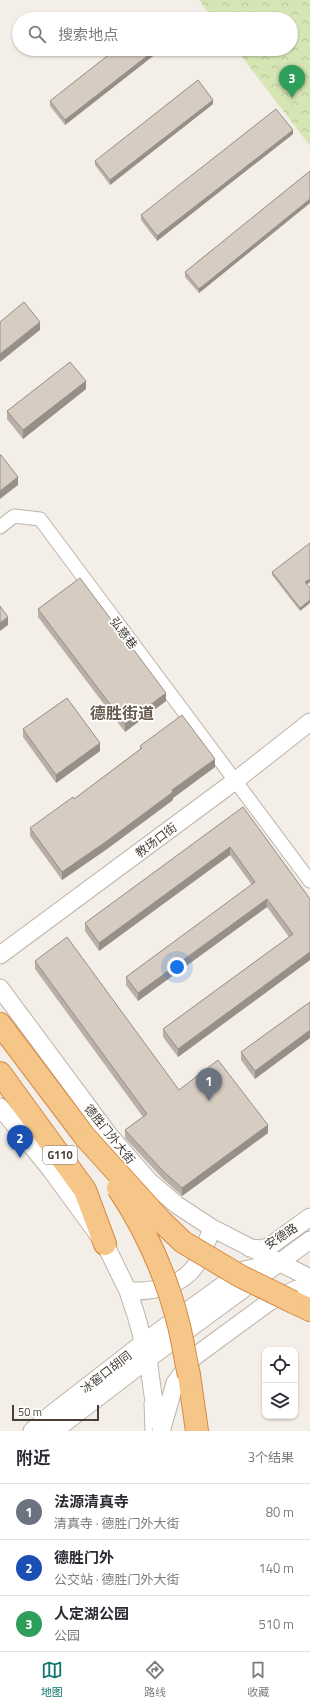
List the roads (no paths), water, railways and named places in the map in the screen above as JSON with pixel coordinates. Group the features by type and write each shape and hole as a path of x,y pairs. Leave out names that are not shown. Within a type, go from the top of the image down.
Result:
{"highway":[{"name":"德胜门外大街","path":"0,1024 86,1138"},
{"name":"G110","path":"0,1074 85,1190 106,1244"},
{"path":"86,1138 162,1222 183,1242 240,1276 310,1310"},
{"path":"86,1138 124,1197 148,1238 164,1278 179,1326 189,1375 197,1431"}],"street":[{"name":"弘慈巷","path":"0,527 14,516 40,519 310,881"},
{"name":"教场口街","path":"0,956 235,782 310,722"},
{"name":"德胜门外大街","path":"0,988 109,1135 150,1182 177,1205 212,1228 310,1278"},
{"path":"0,1107 51,1170 106,1244 128,1291 145,1351 158,1430"},
{"name":"安德路","path":"249,1248 262,1249 270,1246 310,1216"},
{"path":"128,1291 143,1292 162,1289 190,1272 198,1261 212,1228"},
{"name":"安德路","path":"145,1351 310,1240"},
{"path":"158,1430 175,1383 194,1357 269,1302 297,1289 310,1289"},
{"name":"冰窖口胡同","path":"32,1431 53,1413 145,1351"},
{"name":"冰窖口胡同","path":"54,1431 145,1351"}],"place":[{"name":"人定湖公园","path":"292,98"},
{"name":"法源清真寺","path":"209,1101"},
{"name":"德胜门外","path":"20,1158"}],"district":[{"name":"德胜街道","path":"122,713"}]}
